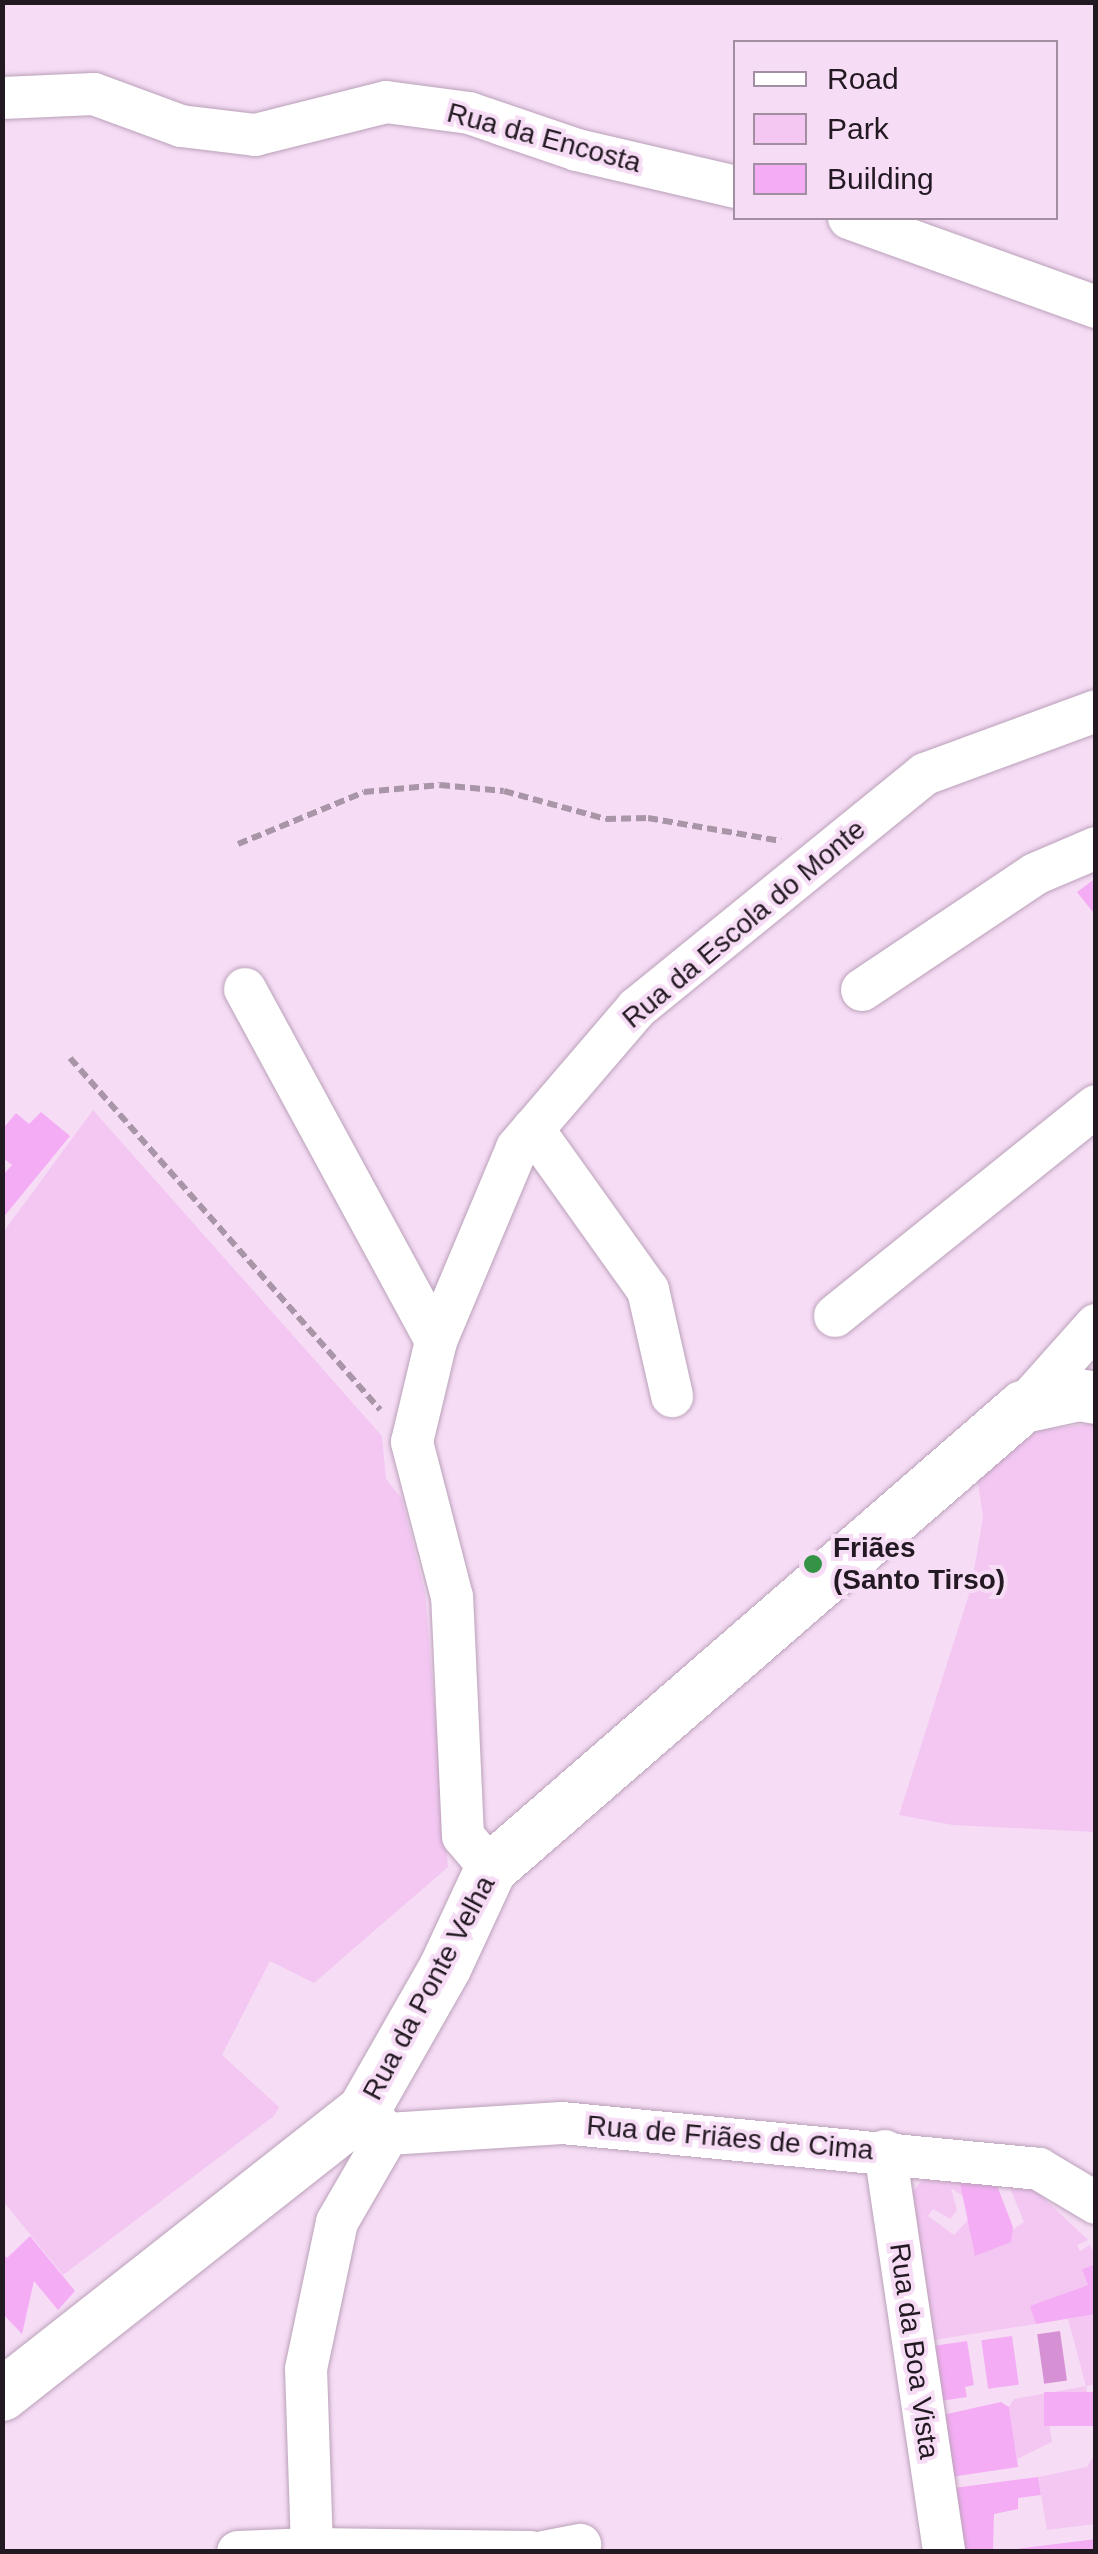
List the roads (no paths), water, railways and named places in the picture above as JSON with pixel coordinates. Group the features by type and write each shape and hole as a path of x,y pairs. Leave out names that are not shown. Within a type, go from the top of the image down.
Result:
{"street":[{"name":"Rua da Encosta","path":"2,98 94,94 181,126 255,136 386,102 469,113 576,150 733,185"},
{"path":"855,220 1096,306"},
{"name":"Rua da Escola do Monte","path":"491,1869 463,1836 452,1597 414,1432 436,1341 517,1148 637,1008 925,774 1096,711"},
{"path":"862,990 1035,874 1096,848"},
{"path":"245,989 436,1341"},
{"path":"835,1316 1096,1106"},
{"path":"534,1129 648,1290 672,1396"},
{"name":"Rua da Ponte Velha","path":"2,2395 376,2122 491,1869 1024,1408 1096,1325"},
{"name":"Rua da Ponte Velha","path":"1024,1408 1078,1395 1096,1398"},
{"path":"312,2549 306,2369 337,2222 376,2122"},
{"name":"Rua de Friães de Cima","path":"376,2122 562,2123 765,2146 885,2152 1039,2169 1096,2204"},
{"name":"Rua da Boa Vista","path":"885,2152 944,2552"},
{"path":"238,2552 531,2552"}],"place":[{"name":"Friães (Santo Tirso)","path":"813,1564"}]}
